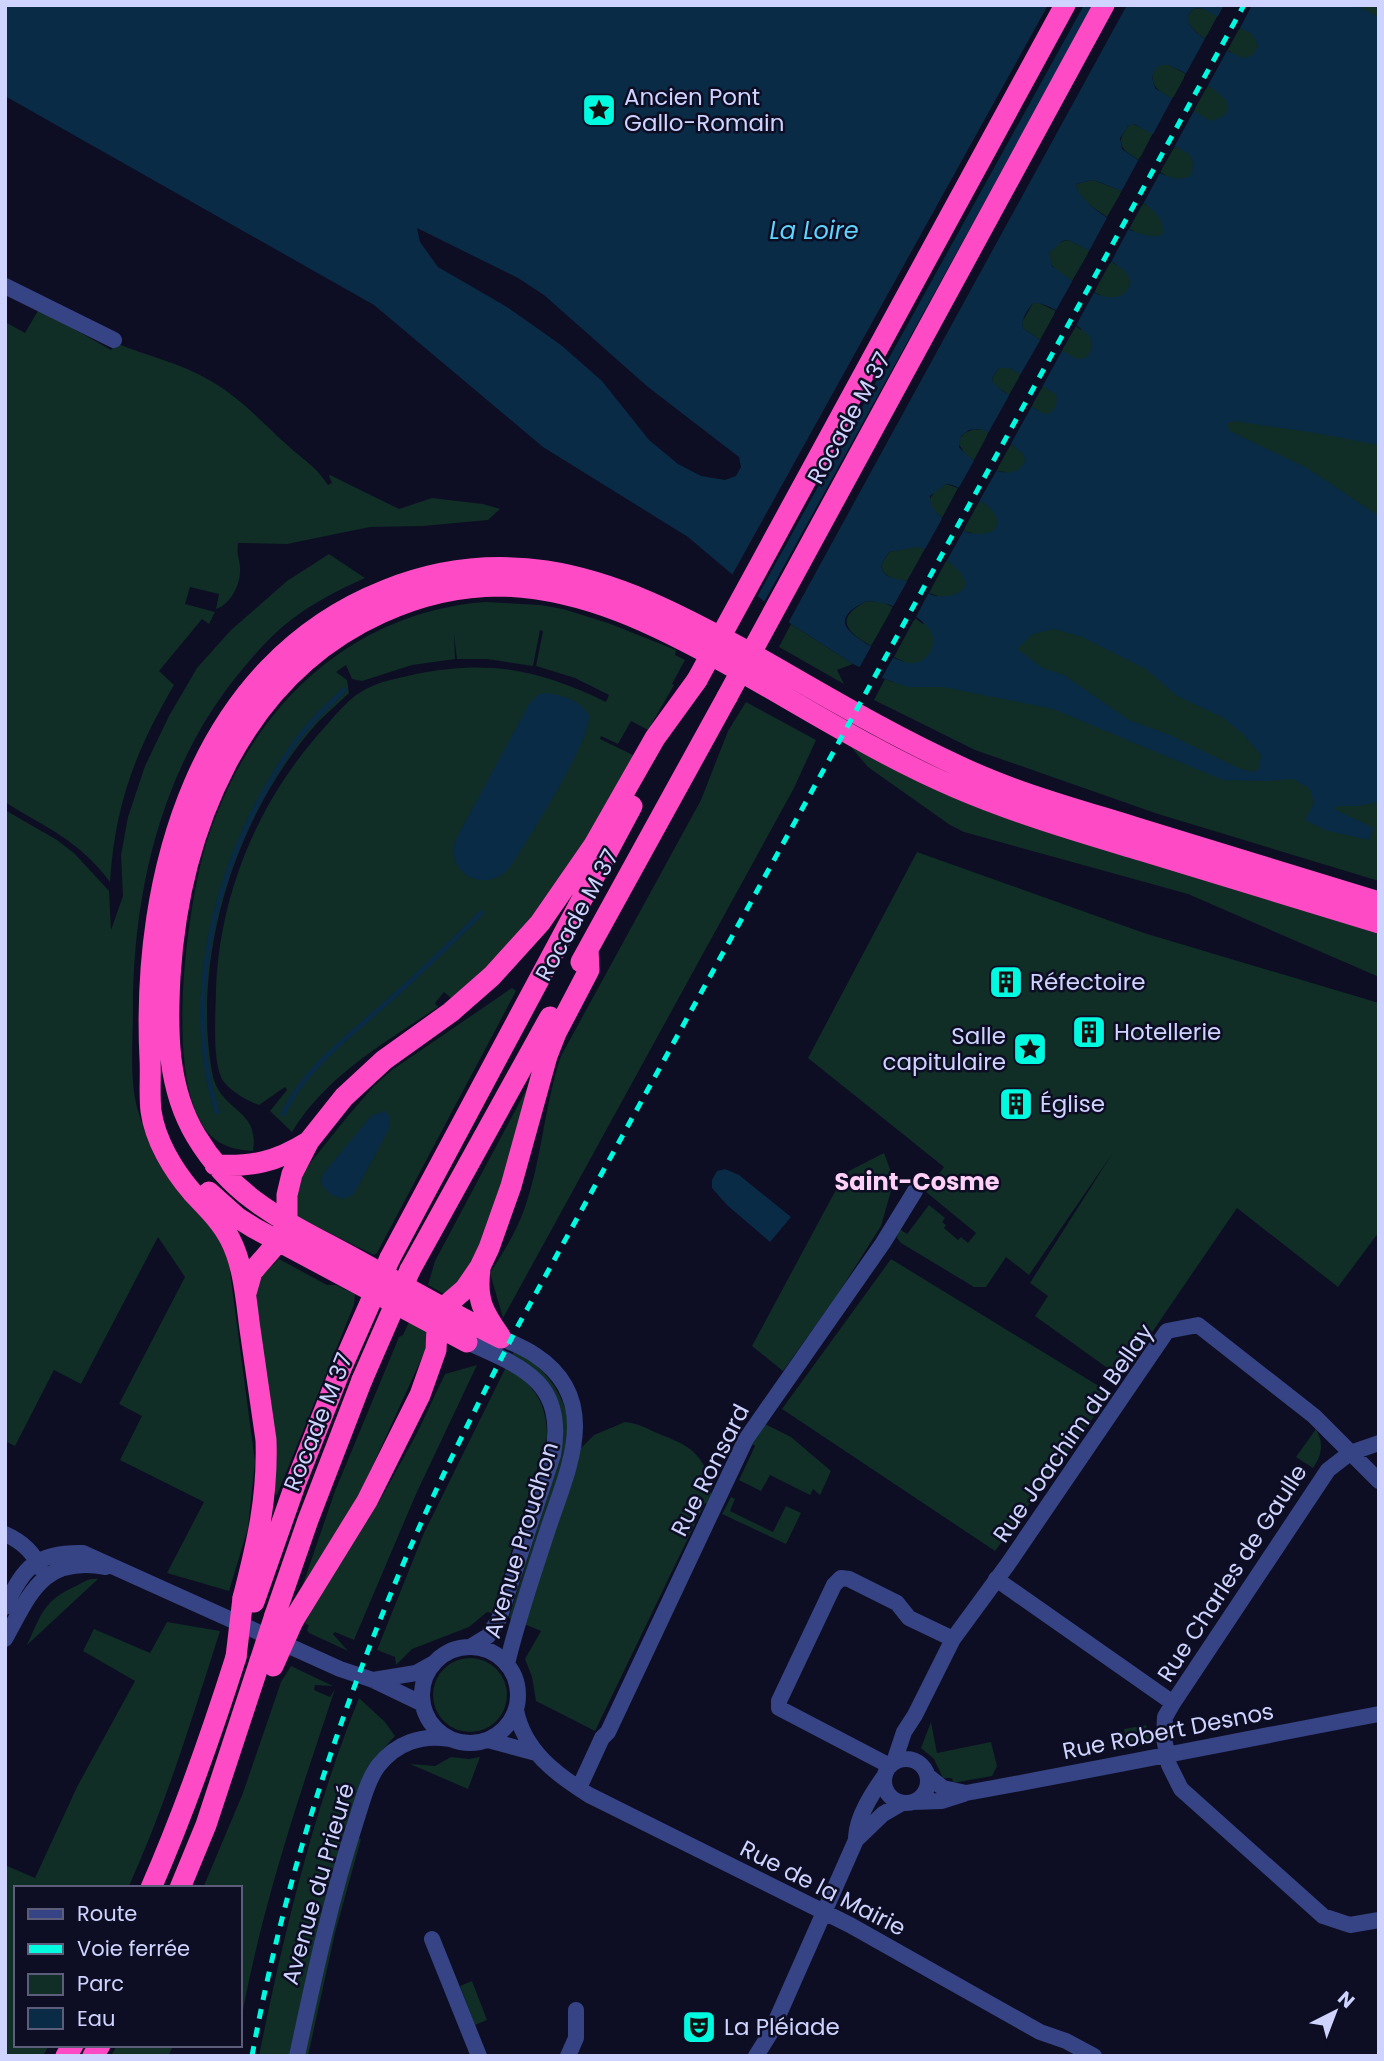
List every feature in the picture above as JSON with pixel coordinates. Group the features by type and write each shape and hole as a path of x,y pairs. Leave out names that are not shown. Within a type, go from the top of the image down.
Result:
{"highway":[{"name":"Rocade M 37","path":"153,1886 209,1742 236,1657 248,1601 340,1371 390,1258 641,790 697,680 1065,5"},
{"name":"Rocade M 37","path":"181,1886 284,1618 312,1509 362,1380 410,1270 727,697 1104,5"},
{"path":"248,1601 264,1506 267,1463 246,1297 230,1238 184,1182 155,1129 151,1110 150,967 164,871 183,809 210,750 244,697 282,657 340,611 398,585 461,569 525,569 586,579 648,601 725,639 850,710 962,768 1047,801 1379,902"},
{"path":"420,1395 441,1364 467,1342 440,1317 286,1222 238,1189 215,1165 196,1136 183,1111 171,1063 171,967 178,904 203,811 231,752 288,677 321,648 366,620 415,599 477,587 519,587 561,593 607,606 689,643 885,752 954,787 1040,819 1379,923"},
{"path":"246,1297 252,1272 278,1242 286,1222 287,1195 292,1174 309,1141 344,1097 384,1060 451,1012 492,976 540,923 594,845 655,738 697,680"},
{"path":"284,1618 367,1501 420,1395 436,1350 440,1317 480,1267 508,1197 547,1056 556,1032 589,970 588,949"},
{"path":"151,1076 167,1130 179,1153 196,1177 238,1218 278,1242 440,1317 501,1338"},
{"path":"215,1165 257,1165 295,1150 309,1141"},
{"path":"480,1267 478,1297 501,1338"}],"street":[{"path":"5,286 114,340"},
{"name":"Rue Ronsard","path":"579,1788 746,1439 883,1243 915,1191"},
{"name":"Rue Joachim du Bellay","path":"756,2056 771,2032 856,1840 858,1825 890,1768 904,1732 953,1639 1167,1331 1198,1325 1314,1416 1379,1481"},
{"name":"Avenue Proudhon","path":"501,1338 534,1354 552,1370 566,1391 576,1428 571,1461 516,1626 507,1664"},
{"name":"Avenue Proudhon","path":"467,1342 529,1373 548,1398 555,1430 552,1455 499,1619 488,1636 470,1647"},
{"name":"Rue Charles de Gaulle","path":"1379,1443 1350,1453 1322,1477 1173,1703 1165,1717 1164,1727 1173,1775 1186,1794 1314,1909 1332,1920 1350,1925 1379,1920"},
{"path":"5,1534 18,1540 37,1560 44,1578"},
{"path":"5,1607 16,1583 37,1560 55,1554 83,1553 180,1594 340,1669 373,1680 423,1707"},
{"path":"5,1639 32,1591 44,1578 72,1566 86,1565 118,1570"},
{"path":"890,1768 783,1712 778,1705 834,1585 841,1578 849,1579 897,1603 909,1618 953,1639"},
{"path":"996,1579 1173,1703"},
{"path":"410,1741 434,1737 468,1744 488,1740 505,1728 516,1710 516,1683 507,1664 486,1650 470,1647 451,1651 429,1669 422,1684 423,1707 435,1729 449,1739"},
{"path":"373,1680 416,1672 435,1663"},
{"name":"Avenue du Prieuré","path":"297,2056 326,1926 367,1788 373,1773 382,1762 410,1741 423,1707"},
{"name":"Rue de la Mairie","path":"516,1710 521,1729 536,1754 579,1788 824,1912 1040,2032 1063,2048 1094,2056"},
{"name":"Rue Robert Desnos","path":"907,1802 942,1801 967,1793 1379,1714"},
{"name":"Rue Joachim du Bellay","path":"915,1715 912,1744 917,1761"},
{"name":"Rue de la Mairie","path":"488,1740 536,1754"},
{"path":"928,1776 926,1791 907,1802 895,1800 885,1786 890,1768 905,1759 917,1761 928,1776 943,1788 967,1793"},
{"name":"Rue Joachim du Bellay","path":"856,1840 883,1814 907,1802"},
{"path":"432,1939 480,2056"},
{"path":"568,2056 576,2038 576,2010"}],"green space":[{"path":"1256,5 1379,5 1379,881 1158,814 975,750 874,700 885,679 893,682 904,662 894,657 915,618 923,624 938,596 929,593 947,559 955,566 972,533 963,531 980,500 987,505 1005,472 996,471 1011,444 1017,449 1038,410 1031,407 1043,386 1049,390 1068,355 1061,352 1076,326 1081,330 1100,295 1094,292 1111,261 1116,265 1134,231 1129,229 1143,203 1148,206 1165,175 1160,172 1175,146 1179,148 1197,114 1193,112 1208,85 1211,88 1231,52 1227,51 1240,27 1243,29"},
{"path":"1201,8 1218,15 1205,39 1188,22 1189,13 1193,9"},
{"path":"1169,65 1186,74 1172,100 1159,90 1152,79 1154,68"},
{"path":"1133,124 1153,133 1139,160 1124,149 1121,142 1127,127"},
{"path":"1093,180 1122,191 1107,217 1088,203 1077,189 1076,184"},
{"path":"1068,240 1090,250 1072,281 1053,267 1049,258 1053,247"},
{"path":"1033,303 1056,311 1040,340 1023,328 1022,322"},
{"path":"39,309 111,350 116,343 176,364 211,381 250,410 313,467 328,485 332,483 330,475 399,509 432,498 483,504 500,509 488,520 423,526 370,527 287,544 238,543 240,577 226,603 216,609 219,594 190,587 185,604 215,612 209,624 202,619 159,671 174,685 148,733 129,780 117,828 110,882 74,845 5,802 5,322 25,333"},
{"path":"999,368 1009,368 1021,374 1009,395 993,384 992,378"},
{"path":"981,429 989,432 974,460 965,455 958,442 967,432"},
{"path":"946,484 958,488 942,518 932,509 929,500 935,491"},
{"path":"917,546 926,547 907,581 894,579 884,573 881,565 889,552"},
{"path":"329,554 365,578 318,602 283,626 249,661 210,713 188,752 156,834 146,878 134,966 133,1087 145,1133 158,1156 212,1227 229,1264 255,1462 248,1528 229,1591 167,1573 204,1502 120,1460 142,1416 119,1404 185,1277 158,1237 81,1384 54,1370 15,1446 5,1441 5,810 57,840 75,854 109,891 111,930 123,896 121,855 128,817 145,766 169,716 197,668 231,630 287,581"},
{"path":"867,601 882,602 893,607 871,646 855,635 847,624 850,613"},
{"path":"485,602 563,609 608,623 676,650 675,655 685,660 648,730 631,721 618,744 601,736 600,739 635,756 605,812 492,976 476,976 451,998 444,992 435,1003 438,1007 339,1077 306,1112 292,1132 270,1111 287,1090 285,1087 259,1105 240,1096 224,1082 217,1063 215,1022 219,952 235,883 262,817 300,757 354,697 372,686 416,674 467,668 514,670 559,682 606,702 609,695 575,678 536,666 543,631 540,630 533,666 487,659 457,659 454,635 455,659 412,665 362,681 352,679 346,665 336,672 347,680 349,693 318,722 265,797 244,840 227,886 215,932 208,980 207,1026 212,1072 222,1095 245,1117 254,1137 253,1151 225,1145 210,1135 195,1110 186,1077 183,994 186,950 199,872 206,844 227,790 248,751 277,711 301,685 327,663 385,628 417,615"},
{"path":"791,624 853,664 837,670 844,684 779,647"},
{"path":"746,702 816,740 794,788 503,1318 490,1273 524,1210 561,1056 701,800 728,731"},
{"path":"851,747 1379,932 1379,977 1188,894 964,832 868,767"},
{"path":"917,852 1144,933 1379,1003 1379,1232 1338,1287 1237,1208 1129,1366 1113,1372 1035,1316 1048,1296 1030,1283 1112,1154 1029,1275 1006,1257 986,1287 974,1287 901,1243 897,1238 898,1228 907,1234 929,1205 945,1218 942,1222 946,1225 944,1228 958,1240 961,1237 968,1243 976,1233 926,1192 944,1167 808,1058"},
{"path":"512,988 516,991 377,1253 374,1255 293,1215 302,1175 307,1167 373,1087 392,1070"},
{"path":"532,1079 510,1163 477,1252 464,1276 444,1294 428,1285 435,1261"},
{"path":"884,1153 894,1180 881,1226 836,1297 783,1371 752,1346 845,1173"},
{"path":"279,1259 327,1285 336,1285 355,1294 354,1305 277,1495 273,1493 256,1291 262,1276"},
{"path":"891,1259 1102,1388 1103,1404 995,1551 782,1409"},
{"path":"409,1322 427,1330 425,1351 352,1511 299,1596 335,1491 399,1337 403,1335"},
{"path":"514,1351 540,1369 558,1392 568,1421 569,1436 563,1469 511,1620 509,1617 556,1470 563,1437 561,1414 511,1357"},
{"path":"477,1365 416,1494 354,1640 335,1632 333,1634 348,1651 309,1633 309,1625 305,1624 311,1611 382,1497 445,1374"},
{"path":"506,1367 537,1396 545,1414 547,1437 492,1613 487,1612 469,1627 412,1649 396,1665 395,1657 377,1650 424,1533"},
{"path":"625,1422 634,1423 672,1439 693,1452 704,1465 710,1481 711,1497 710,1505 705,1503 595,1731 536,1701 532,1677 525,1659 541,1631 524,1624 580,1449 594,1435"},
{"path":"765,1424 791,1437 831,1471 820,1495 813,1489 810,1495 770,1475 761,1491 739,1480 755,1446 752,1444"},
{"path":"1316,1429 1321,1449 1313,1468 1296,1457"},
{"path":"731,1497 735,1499 730,1511 773,1532 786,1506 801,1513 786,1544 722,1514"},
{"path":"98,1579 27,1645 40,1616 50,1603 84,1582"},
{"path":"167,1622 220,1631 189,1729 129,1886 14,1886 14,2047 48,2047 43,2056 5,2056 5,1865 35,1878 77,1787 135,1681 83,1651 94,1629 150,1653"},
{"path":"463,1658 477,1658 491,1664 501,1674 507,1695 501,1716 491,1726 477,1732 463,1732 449,1726 439,1716 433,1702 433,1688 439,1674 449,1664"},
{"path":"291,1666 333,1686 315,1685 314,1690 330,1697 335,1689 269,1898 242,2016 242,1886 204,1886 243,1793 281,1682"},
{"path":"359,1698 385,1722 395,1736 368,1766 350,1814 320,1924 289,2056 259,2056 278,1965 313,1830"},
{"path":"931,1722 937,1753 991,1742 997,1766 992,1776 953,1783 952,1778 943,1778 934,1759 921,1748"},
{"path":"1146,1725 1150,1736 1147,1742 1115,1751 1112,1731 1116,1731 1118,1735 1125,1734 1124,1729"},
{"path":"451,1757 480,1757 468,1789 410,1764 435,1766"},
{"path":"358,1838 361,1839 335,1933 308,2056 304,2056 332,1932"},
{"path":"472,1981 487,2020 475,2025 460,1986"},
{"path":"116,2047 173,2047 168,2056 111,2056"}],"water":[{"name":"La Loire","path":"5,5 1356,5 1379,17 1379,445 1234,421 1227,424 1230,431 1307,468 1379,516 1379,802 1337,806 1334,809 1374,828 1369,840 1328,831 1305,820 1314,803 1310,789 1293,779 1223,780 1053,709 943,687 908,687 853,664 791,624 688,537 543,447 374,305 5,96","holes":["1201,8 1252,34 1258,45 1256,51 1243,58 1215,45 1189,24 1188,17 1193,9","1169,65 1203,83 1225,99 1228,107 1225,115 1211,121 1156,89 1153,73 1157,67","1134,124 1189,154 1193,162 1192,174 1185,178 1167,176 1122,149 1120,138 1128,126","1093,180 1114,188 1138,199 1157,214 1163,234 1154,236 1128,229 1087,202 1079,193 1076,184","417,228 518,278 544,295 648,387 739,457 741,467 736,476 725,480 701,476 678,464 649,440 602,381 561,345 507,307 438,267 420,242","1068,240 1111,261 1125,271 1131,281 1125,292 1117,297 1106,297 1082,287 1052,266 1049,253 1062,241","1033,303 1041,304 1063,315 1090,336 1092,349 1089,354 1078,359 1040,340 1023,328","999,368 1009,368 1056,394 1056,404 1052,412 1045,414 993,383 992,378","981,429 1011,444 1024,455 1025,461 1019,469 1011,472 992,470 973,460 959,447 961,436 969,430","946,484 956,486 991,509 997,519 996,528 978,534 963,531 947,522 935,510 930,496","917,547 935,553 956,567 963,575 965,583 962,590 952,595 936,596 910,582 890,577 882,570 881,565 889,552","867,601 884,603 918,618 933,636 929,653 920,661 909,663 884,653 854,635 848,629 845,619 849,612","1054,629 1082,637 1146,669 1177,696 1222,717 1243,734 1261,755 1259,769 1252,772 1236,767 1170,735 1129,720 1064,675 1043,668 1017,649 1033,634"]},
{"path":"546,693 570,699 589,715 580,746 570,768 511,866 502,875 491,879 471,878 457,864 455,841 529,704 539,694"},
{"path":"384,1111 390,1116 389,1129 354,1194 344,1199 331,1195 321,1184 323,1174 371,1116"},
{"path":"725,1169 739,1175 791,1217 770,1242 727,1205 712,1188 712,1180 717,1171"}],"pier":[{"path":"1048,5 1084,5 756,599 731,577"},
{"path":"1093,5 1127,5 787,625 763,604"},
{"path":"1224,5 1252,5 1239,30 1217,18"},
{"path":"1207,35 1229,47 1206,89 1184,77"},
{"path":"1173,97 1195,109 1173,149 1152,136"},
{"path":"1140,157 1162,169 1142,206 1120,194"},
{"path":"1109,214 1130,226 1110,264 1088,253"},
{"path":"1074,278 1096,289 1074,329 1054,314"},
{"path":"1042,337 1063,349 1041,389 1019,377"},
{"path":"1011,392 1033,404 1009,447 987,435"},
{"path":"976,457 998,468 978,503 957,491"},
{"path":"944,515 965,528 946,562 924,551"},
{"path":"909,578 930,590 914,621 891,610"},
{"path":"873,643 895,654 880,681 858,670"}],"waterway":[{"path":"217,1112 203,1032 203,992 216,912 242,835 260,799 300,736 344,690"},
{"path":"283,1114 315,1068 481,913"}],"railway":[{"path":"252,2056 281,1921 342,1722 391,1593 454,1452 519,1324 1244,5"}],"place":[{"name":"Ancien Pont Gallo-Romain","path":"599,110"},
{"name":"Réfectoire","path":"1006,982"},
{"name":"Hotellerie","path":"1089,1032"},
{"name":"Salle capitulaire","path":"1030,1049"},
{"name":"Église","path":"1016,1104"},
{"name":"La Pléiade","path":"699,2027"}],"district":[{"name":"Saint-Cosme","path":"917,1182"}]}
